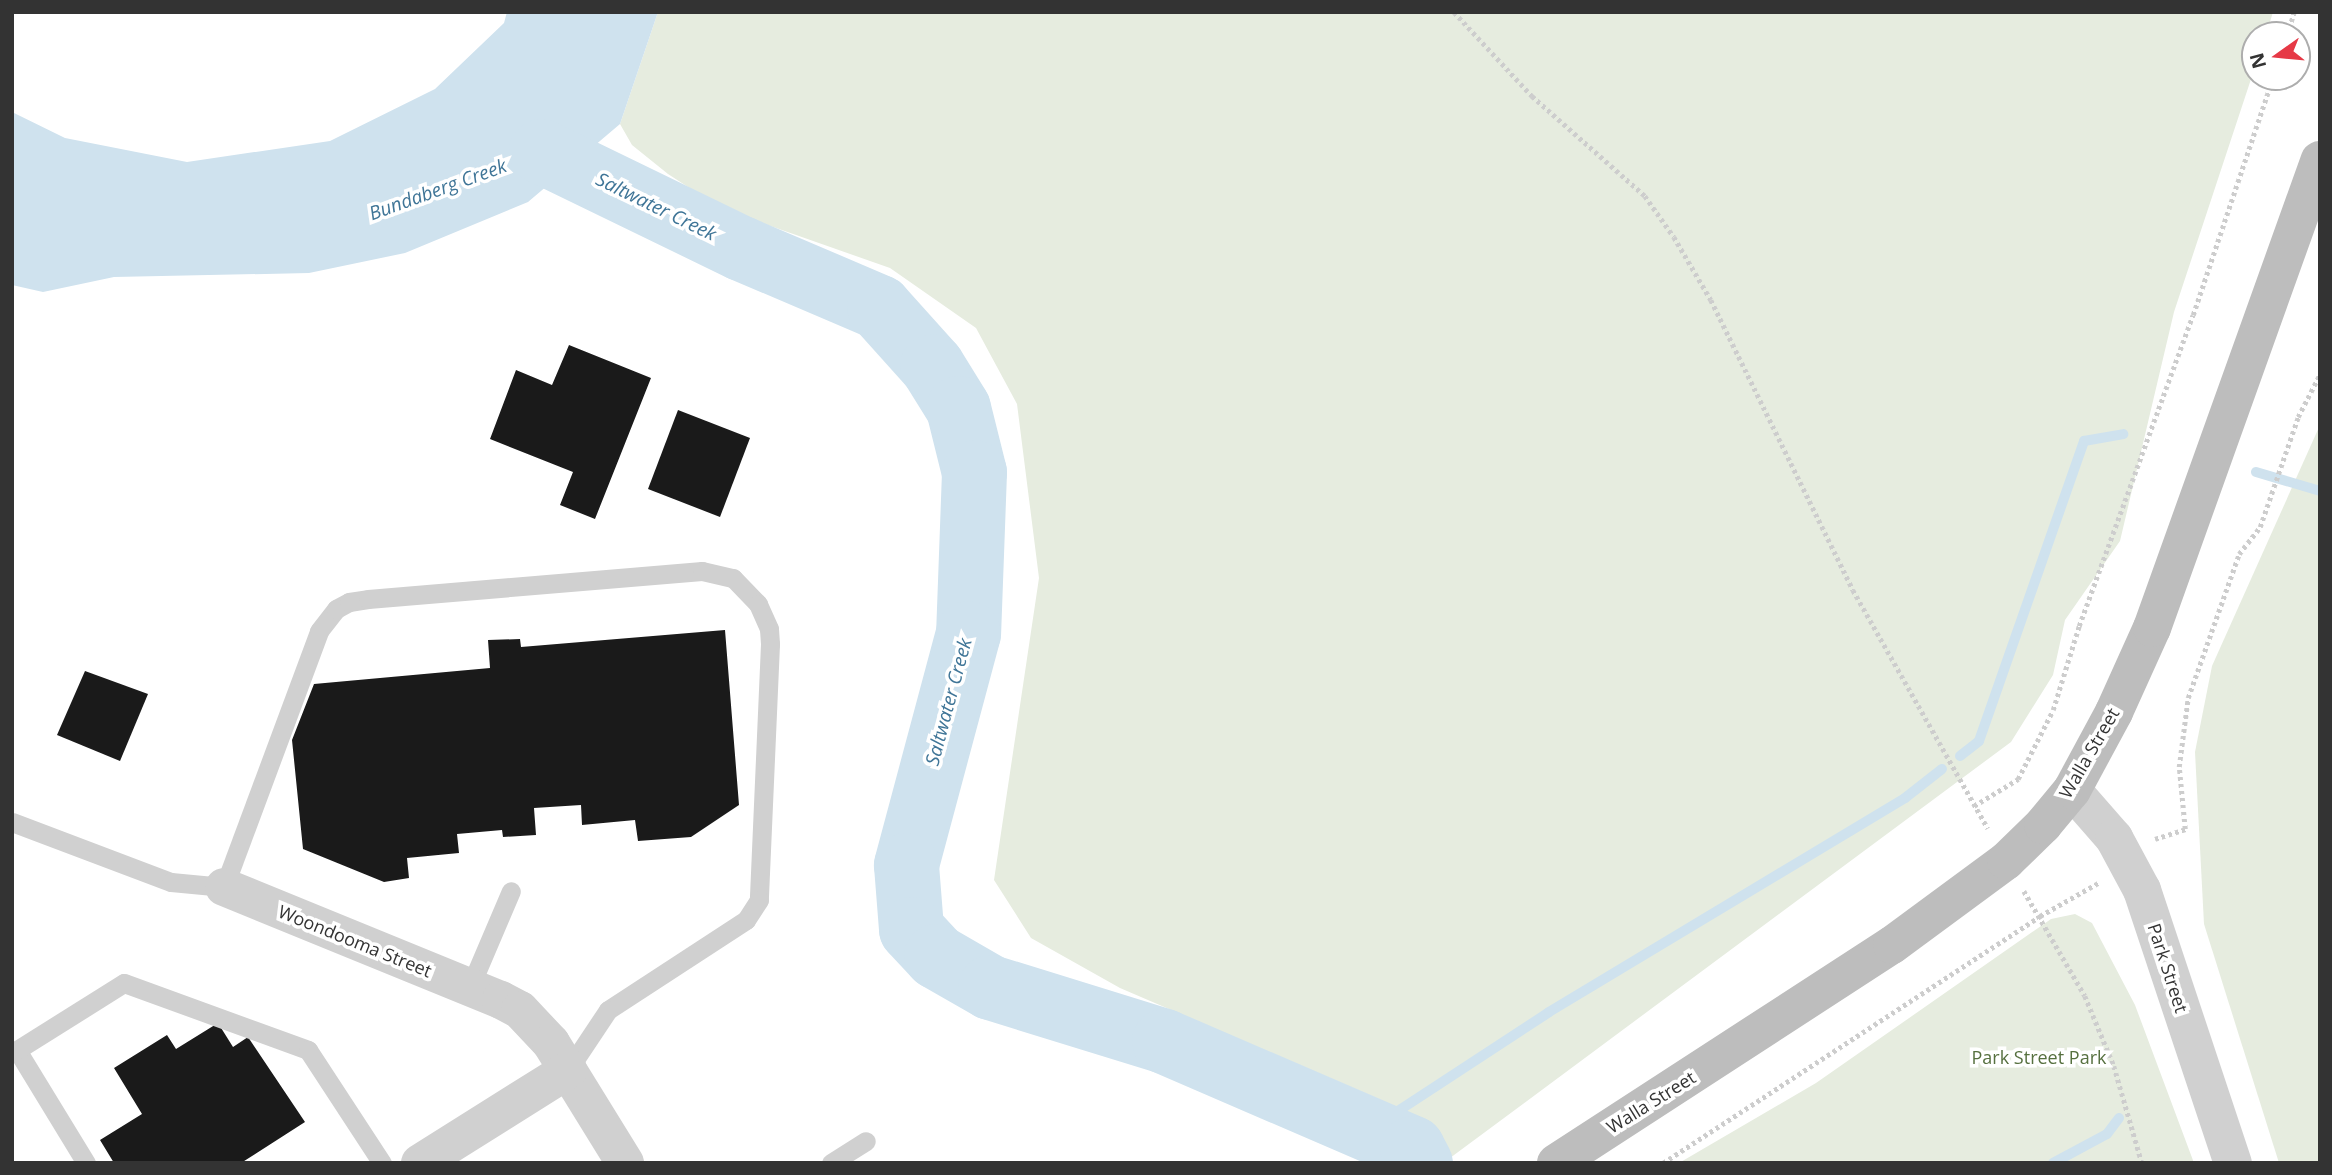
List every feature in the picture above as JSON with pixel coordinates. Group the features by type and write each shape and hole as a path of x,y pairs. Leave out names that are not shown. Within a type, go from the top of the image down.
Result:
{"street":[{"name":"Walla Street","path":"1556,1163 1892,945 2006,861 2072,790 2114,712 2152,628 2320,160"},
{"name":"Park Street","path":"2072,790 2114,838 2142,890 2233,1163"},
{"name":"Woondooma Street","path":"224,887 520,1010 551,1043 625,1163"},
{"path":"420,1163 568,1070"}],"lane":[{"path":"224,887 319,631 336,609 349,602 368,599 702,571 733,578 751,593 769,629 760,900 746,920 608,1010 568,1070"},
{"name":"Woondooma Street","path":"12,822 171,882 224,887"},
{"path":"470,987 511,891"},
{"path":"86,1163 17,1050 124,983 308,1050 382,1163"},
{"path":"831,1163 866,1141"}],"path":[{"path":"1454,12 1532,96 1645,196 1674,237 1711,300 1853,590 1988,829"},
{"path":"1974,806 2018,779 2053,710 2079,625 2193,315 2268,91"},
{"path":"1663,1163 2040,916 2088,891 2154,839 2185,829 2179,767 2188,698 2239,554 2260,527 2298,417 2320,374"},
{"path":"2022,887 2085,996 2110,1055 2142,1163"}],"green space":[{"path":"658,12 2273,12 2270,21 2241,21 2241,91 2247,91 2174,312 2120,541 2065,620 2053,675 2011,742 1450,1158 1381,1100 1120,988 1031,938 994,880 1039,578 1017,404 976,328 890,268 722,209 668,174 632,145 620,124"},
{"path":"2320,425 2320,1163 2279,1163 2204,924 2195,752 2212,666"},
{"name":"Park Street Park","path":"2075,914 2092,923 2135,1005 2194,1163 1679,1163 1816,1083 2051,919"}],"water":[{"name":"Bundaberg Creek","path":"507,12 658,12 620,124 528,202 405,253 309,273 114,277 43,292 12,285 12,112 65,138 187,162 330,141 435,89 504,23"}],"building":[{"path":"569,345 651,378 595,519 560,505 573,472 490,439 516,370 552,385"},
{"path":"678,410 750,438 720,517 648,489"},
{"path":"725,630 739,805 691,837 638,841 635,820 582,825 581,805 534,808 536,835 503,837 502,830 457,834 459,853 407,858 409,878 384,882 303,849 292,740 314,684 490,668 488,640 520,639 521,647"},
{"path":"85,671 148,694 120,761 57,735"},
{"path":"218,1023 233,1047 248,1037 305,1122 241,1163 114,1163 100,1140 142,1114 114,1068 167,1035 176,1049"}],"waterway":[{"name":"Saltwater Creek","path":"541,151 741,248 879,307 932,366 958,408 974,472 968,633 906,865 911,929 936,956 990,987 1164,1041 1412,1148 1420,1163"},
{"path":"1960,756 1979,741 2084,441 2123,434"},
{"path":"2256,472 2320,491"},
{"path":"1369,1130 1549,1012 1905,798 1942,769"},
{"path":"2053,1163 2107,1134 2119,1118"}]}
